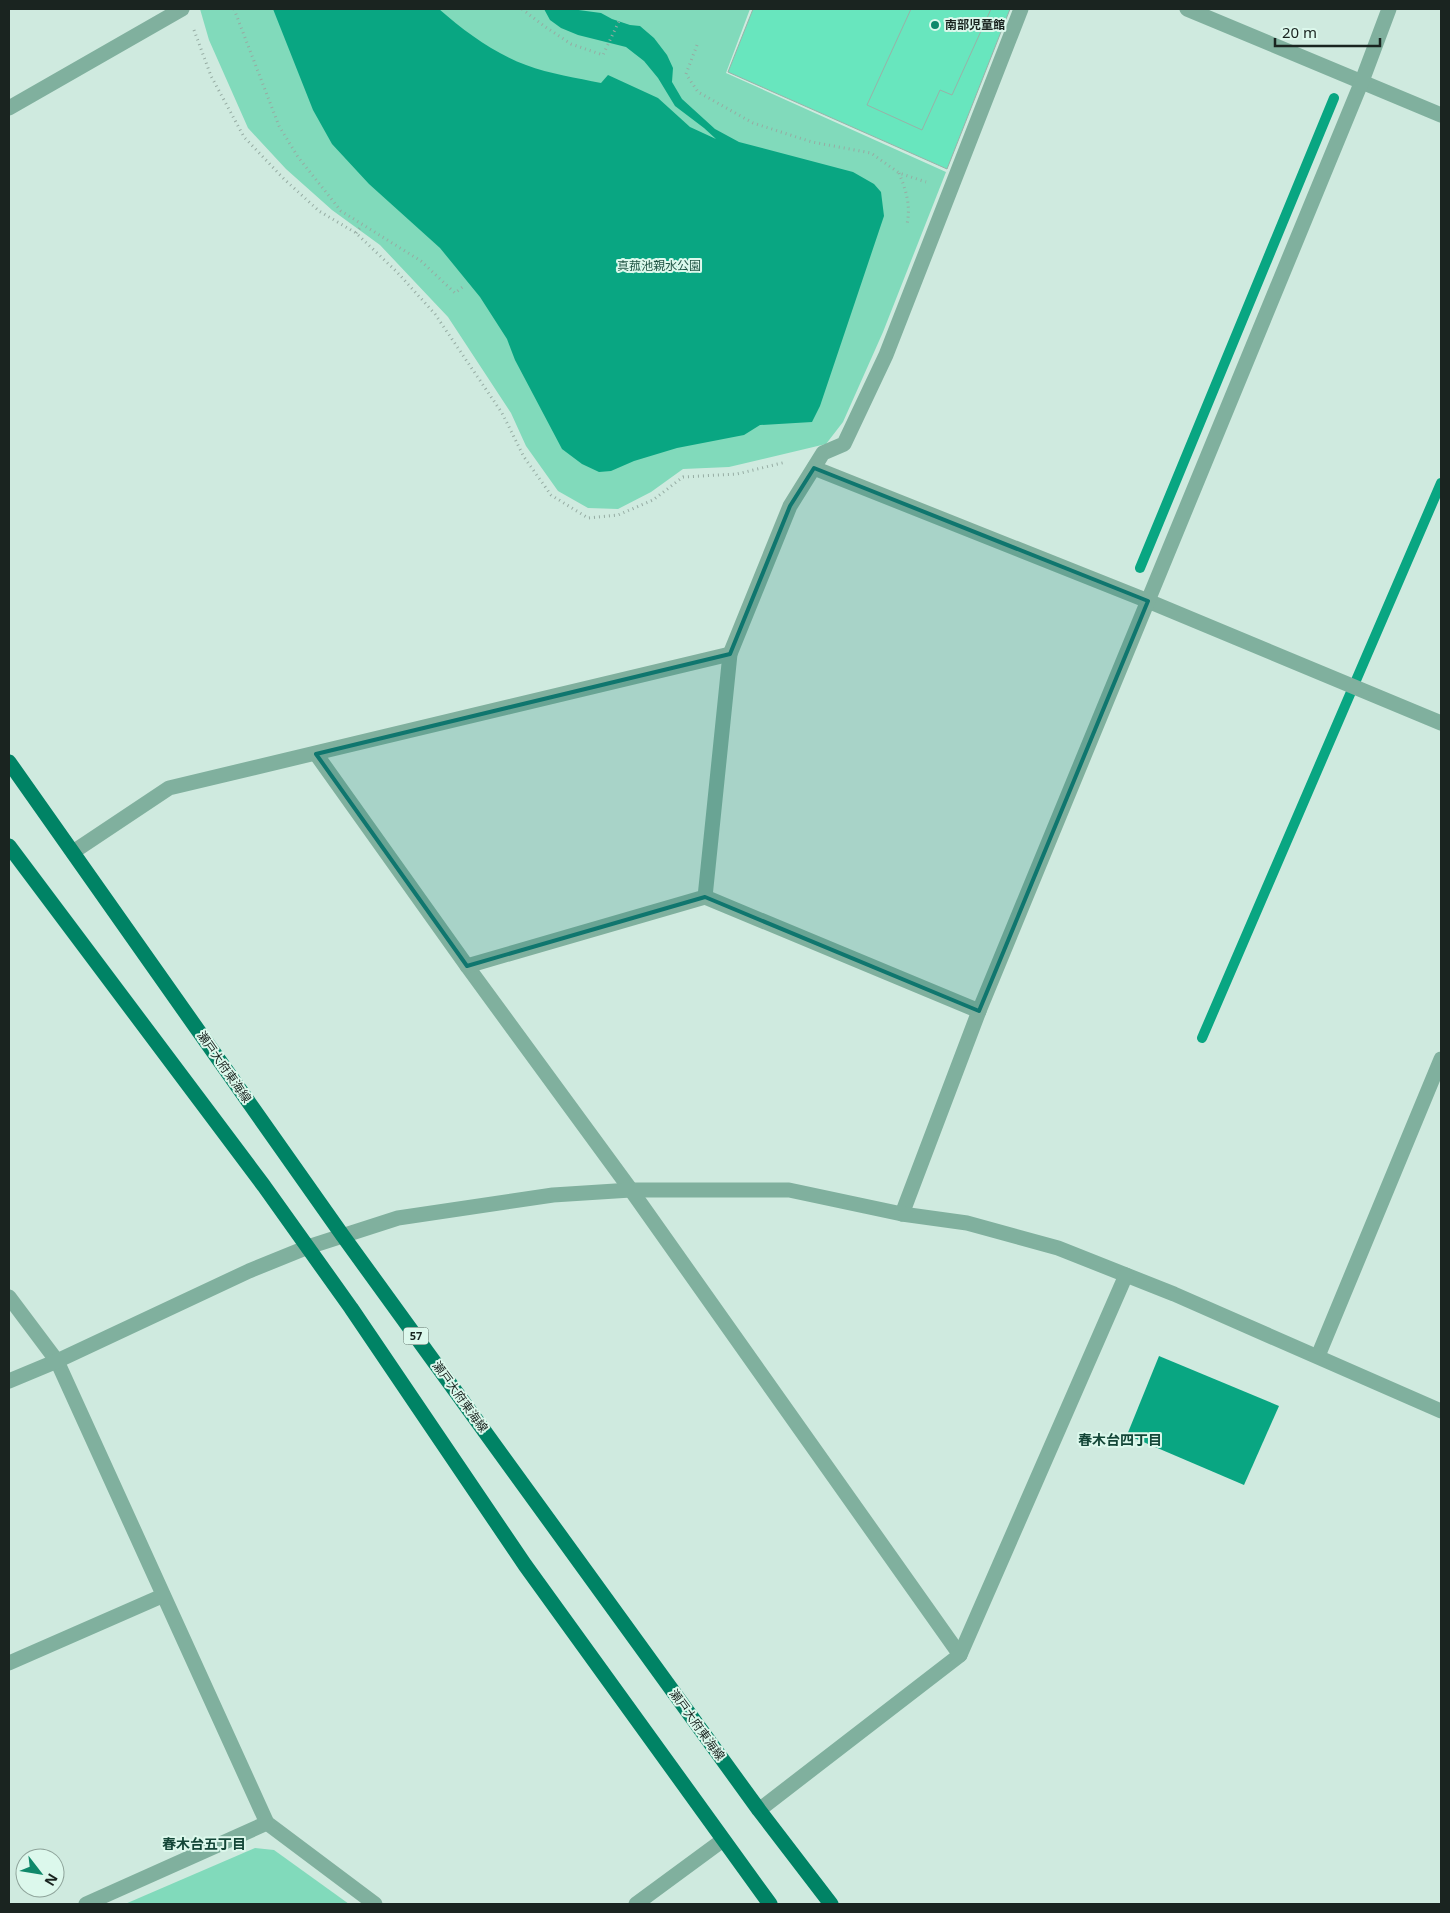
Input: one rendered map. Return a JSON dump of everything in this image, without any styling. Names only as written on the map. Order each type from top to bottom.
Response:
[{"type":"main road","name":"瀬戸大府東海線","points":[[9,762],[343,1236],[830,1904]]},
{"type":"main road","points":[[11,854],[264,1186],[308,1247],[524,1565],[770,1904]]},
{"type":"street","points":[[9,108],[182,9]]},
{"type":"street","points":[[705,897],[730,654],[790,506],[823,454],[844,444],[886,356],[1021,9]]},
{"type":"street","points":[[1187,9],[1441,115]]},
{"type":"street","points":[[902,1214],[979,1011],[1362,81],[1389,9]]},
{"type":"street","points":[[814,468],[1148,601],[1441,722]]},
{"type":"street","points":[[73,852],[169,788],[730,654]]},
{"type":"street","points":[[316,754],[467,966],[631,1190],[960,1655]]},
{"type":"street","points":[[467,966],[705,897],[979,1011]]},
{"type":"street","points":[[1318,1356],[1441,1059]]},
{"type":"street","points":[[9,1381],[57,1361],[249,1271],[308,1247],[398,1218],[553,1195],[631,1190],[789,1190],[902,1214],[967,1224],[1058,1248],[1318,1356],[1441,1411]]},
{"type":"street","points":[[760,1810],[960,1655],[1126,1275]]},
{"type":"street","points":[[9,1297],[57,1361],[162,1596],[267,1823],[375,1904]]},
{"type":"street","points":[[9,1663],[162,1596]]},
{"type":"street","points":[[86,1904],[267,1823]]},
{"type":"street","points":[[636,1904],[723,1840]]},
{"type":"path","points":[[234,9],[279,126],[298,157],[341,211],[421,261],[455,293],[465,285]]},
{"type":"path","points":[[522,9],[571,44],[603,55],[619,21]]},
{"type":"path","points":[[192,26],[211,76],[244,137],[284,179],[319,211],[356,233],[397,272],[435,314],[502,413],[524,457],[551,495],[588,518],[618,515],[653,500],[683,477],[737,474],[823,454]]},
{"type":"path","points":[[697,45],[686,74],[698,92],[730,111],[753,123],[812,142],[871,153],[899,173],[950,190]]},
{"type":"path","points":[[356,233],[362,225]]},
{"type":"highlighted area","points":[[814,468],[1148,601],[979,1011],[705,897],[467,966],[316,754],[730,654],[790,506]]},
{"type":"green space","name":"真菰池親水公園","points":[[200,9],[750,9],[726,73],[946,172],[883,332],[843,422],[826,444],[729,467],[683,469],[651,492],[618,509],[588,508],[558,491],[526,446],[511,413],[448,317],[380,245],[332,210],[286,169],[248,128],[209,40]]},
{"type":"green space","points":[[255,1848],[274,1850],[349,1904],[125,1904]]},
{"type":"shaded area","name":"真菰池親水公園","points":[[273,9],[439,9],[480,41],[514,60],[544,71],[601,83],[608,75],[658,98],[690,127],[716,139],[675,106],[658,78],[644,61],[626,47],[578,35],[561,28],[550,20],[544,9],[571,9],[601,13],[630,25],[640,26],[654,38],[667,55],[673,68],[672,82],[682,99],[715,129],[739,142],[853,172],[874,184],[881,192],[884,216],[820,406],[812,422],[760,425],[744,435],[677,448],[634,461],[611,471],[599,472],[582,464],[562,449],[515,360],[507,339],[480,297],[440,248],[369,184],[332,144],[313,110]]},
{"type":"shaded area","points":[[1159,1356],[1279,1406],[1244,1485],[1127,1435]]},
{"type":"building","points":[[753,9],[1010,9],[947,169],[728,72]]},
{"type":"building","points":[[911,9],[991,9],[952,95],[940,90],[922,130],[867,105]]},
{"type":"waterway","points":[[1140,568],[1334,98]]},
{"type":"waterway","points":[[1202,1038],[1441,483]]},
{"type":"place","name":"南部児童館","points":[[935,25]]},
{"type":"district","name":"春木台四丁目","points":[[1120,1440]]},
{"type":"district","name":"春木台五丁目","points":[[204,1844]]}]
